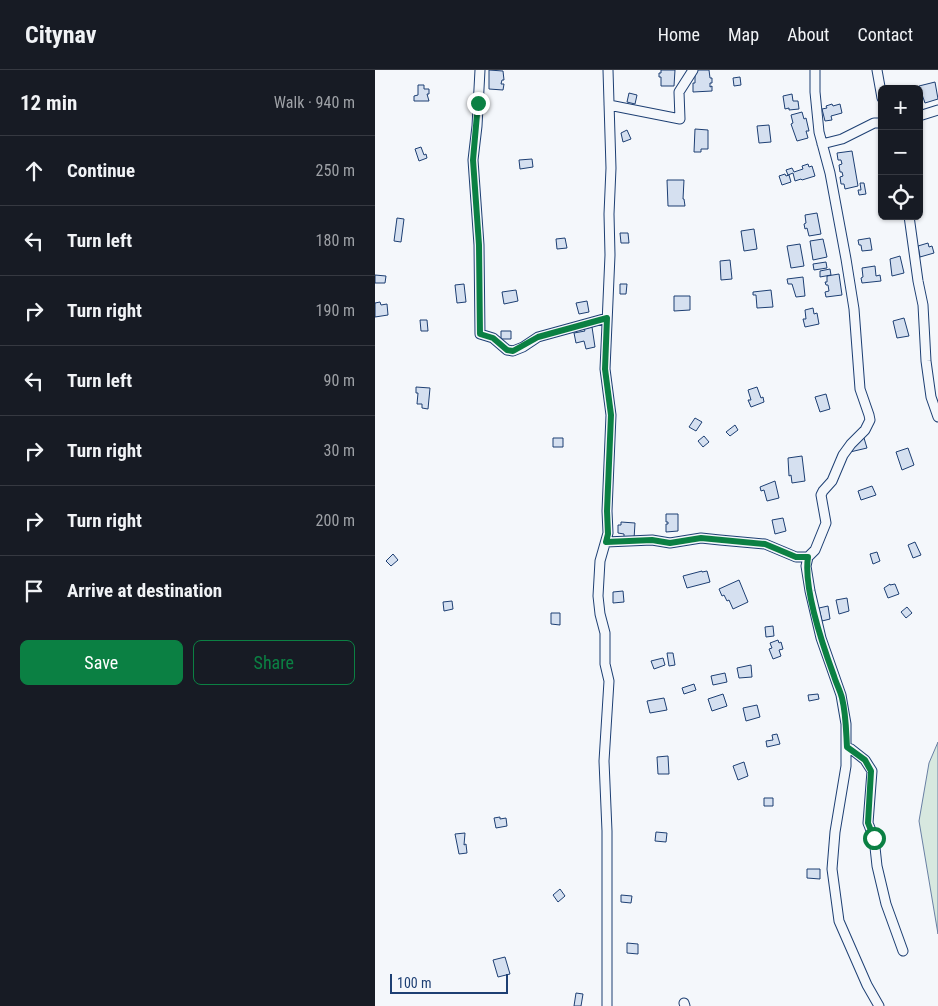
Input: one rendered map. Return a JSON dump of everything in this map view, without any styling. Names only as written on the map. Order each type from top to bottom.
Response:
[{"type":"street","points":[[480,70],[473,160],[479,245],[480,334],[493,338],[507,350],[513,351],[538,337],[607,318]]},
{"type":"street","points":[[607,1006],[607,831],[604,761],[609,681],[605,664],[605,633],[598,596],[600,561],[608,534],[607,502],[611,415],[605,369],[610,254],[611,168],[608,70]]},
{"type":"street","points":[[609,106],[680,119],[679,92],[693,70]]},
{"type":"street","points":[[815,70],[819,132],[830,173],[853,301],[860,389],[870,420],[865,430],[846,449],[832,481],[821,495],[827,518],[825,528],[815,550],[808,557],[807,566],[810,592],[821,638],[845,710],[846,766],[835,832],[832,869],[839,921],[867,985],[879,1006]]},
{"type":"street","points":[[877,70],[880,85]]},
{"type":"street","points":[[923,115],[938,110]]},
{"type":"street","points":[[822,144],[843,139],[874,123],[878,123]]},
{"type":"street","points":[[910,220],[923,305],[926,361],[931,397],[938,417]]},
{"type":"street","points":[[606,542],[652,540],[670,543],[695,539],[711,539],[765,544],[796,557],[808,557]]},
{"type":"street","points":[[847,747],[865,760],[871,771],[868,823],[874,838],[877,866],[886,904],[903,951]]},
{"type":"shaded area","points":[[938,742],[938,934],[919,821],[929,763]]},
{"type":"building","points":[[489,70],[503,71],[504,80],[502,80],[501,84],[504,84],[503,90],[489,89]]},
{"type":"building","points":[[661,70],[675,70],[674,86],[661,86],[659,73],[661,73]]},
{"type":"building","points":[[695,70],[709,70],[710,78],[712,78],[710,87],[712,86],[712,91],[693,92]]},
{"type":"building","points":[[740,77],[741,85],[734,86],[733,78]]},
{"type":"building","points":[[935,82],[938,99],[925,103],[923,85]]},
{"type":"building","points":[[418,85],[424,85],[424,89],[429,89],[429,94],[427,94],[429,101],[414,101],[414,96],[418,95]]},
{"type":"building","points":[[629,93],[637,95],[635,104],[627,102]]},
{"type":"building","points":[[792,94],[793,101],[798,101],[799,109],[785,109],[783,96]]},
{"type":"building","points":[[832,104],[833,106],[840,104],[842,113],[831,116],[832,120],[825,121],[822,109]]},
{"type":"building","points":[[802,112],[804,119],[806,118],[809,131],[806,131],[808,138],[797,141],[791,124],[793,123],[791,115]]},
{"type":"building","points":[[769,125],[771,142],[759,143],[757,126]]},
{"type":"building","points":[[695,129],[708,130],[708,149],[694,152]]},
{"type":"building","points":[[627,130],[631,139],[623,142],[621,133]]},
{"type":"building","points":[[421,147],[427,158],[419,161],[415,149]]},
{"type":"building","points":[[852,151],[858,186],[845,189],[844,184],[841,184],[840,177],[843,176],[839,165],[842,164],[841,160],[838,160],[837,153]]},
{"type":"building","points":[[532,159],[533,167],[520,169],[519,160]]},
{"type":"building","points":[[808,164],[809,167],[812,166],[815,176],[795,181],[793,173],[788,175],[786,170],[792,168],[794,172],[803,169],[802,166]]},
{"type":"building","points":[[785,174],[786,176],[789,175],[791,182],[782,185],[779,176]]},
{"type":"building","points":[[667,180],[684,180],[683,199],[685,206],[668,206]]},
{"type":"building","points":[[860,183],[864,183],[866,194],[859,195],[858,190],[861,190]]},
{"type":"building","points":[[817,213],[821,234],[809,236],[804,224],[806,223],[805,215]]},
{"type":"building","points":[[397,218],[404,219],[401,242],[394,241]]},
{"type":"building","points":[[754,229],[757,249],[744,251],[741,231]]},
{"type":"building","points":[[620,233],[628,233],[629,243],[621,243]]},
{"type":"building","points":[[565,238],[567,248],[557,249],[556,239]]},
{"type":"building","points":[[870,238],[872,250],[862,251],[858,240]]},
{"type":"building","points":[[823,239],[827,257],[813,260],[810,241]]},
{"type":"building","points":[[928,243],[929,247],[932,246],[934,253],[920,257],[918,246]]},
{"type":"building","points":[[800,244],[804,266],[791,268],[787,246]]},
{"type":"building","points":[[900,256],[904,273],[892,276],[890,259]]},
{"type":"building","points":[[730,260],[732,279],[721,280],[720,261]]},
{"type":"building","points":[[826,262],[827,268],[814,270],[813,264]]},
{"type":"building","points":[[875,266],[876,276],[880,275],[881,281],[862,283],[862,268]]},
{"type":"building","points":[[830,269],[831,275],[820,277],[820,271]]},
{"type":"building","points":[[839,274],[842,295],[826,297],[825,292],[829,291],[828,285],[825,282],[827,282],[827,276]]},
{"type":"building","points":[[375,275],[386,276],[385,283],[375,283]]},
{"type":"building","points":[[803,277],[805,296],[796,297],[792,284],[788,284],[787,279]]},
{"type":"building","points":[[464,284],[466,302],[457,303],[455,285]]},
{"type":"building","points":[[620,284],[627,284],[626,294],[620,294]]},
{"type":"building","points":[[516,290],[518,301],[504,304],[502,292]]},
{"type":"building","points":[[771,290],[773,307],[757,308],[756,295],[753,295],[753,292]]},
{"type":"building","points":[[674,296],[690,296],[690,310],[674,311]]},
{"type":"building","points":[[587,301],[589,312],[579,314],[576,303]]},
{"type":"building","points":[[380,302],[381,305],[387,304],[388,315],[375,317],[375,303]]},
{"type":"building","points":[[813,308],[814,314],[817,313],[819,324],[805,327],[803,319],[806,319],[805,310]]},
{"type":"building","points":[[904,318],[909,336],[897,338],[893,321]]},
{"type":"building","points":[[420,320],[427,320],[428,331],[421,331]]},
{"type":"building","points":[[592,327],[595,347],[586,349],[584,341],[576,343],[574,333],[585,331],[584,329]]},
{"type":"building","points":[[501,331],[511,331],[511,339],[501,339]]},
{"type":"building","points":[[416,387],[430,388],[428,409],[422,408],[422,404],[417,404],[418,393],[416,393]]},
{"type":"building","points":[[757,387],[764,402],[751,407],[748,400],[751,400],[748,390]]},
{"type":"building","points":[[826,394],[830,409],[820,412],[815,397]]},
{"type":"building","points":[[695,418],[702,422],[696,431],[689,427]]},
{"type":"building","points":[[735,425],[738,430],[730,436],[726,432]]},
{"type":"building","points":[[704,436],[709,442],[703,447],[698,441]]},
{"type":"building","points":[[553,438],[563,438],[563,447],[553,447]]},
{"type":"building","points":[[864,438],[867,448],[850,452],[848,442]]},
{"type":"building","points":[[908,448],[914,465],[902,470],[896,452]]},
{"type":"building","points":[[802,456],[805,481],[792,483],[791,475],[789,476],[788,458]]},
{"type":"building","points":[[775,481],[779,498],[767,501],[764,490],[761,491],[760,487]]},
{"type":"building","points":[[872,486],[876,495],[861,500],[858,491]]},
{"type":"building","points":[[666,514],[678,514],[678,531],[666,532],[666,524],[668,522],[666,522]]},
{"type":"building","points":[[783,518],[786,531],[775,534],[772,520]]},
{"type":"building","points":[[621,522],[635,523],[634,539],[624,539],[624,534],[618,533],[618,525],[621,525]]},
{"type":"building","points":[[915,542],[921,555],[913,558],[908,545]]},
{"type":"building","points":[[877,552],[880,561],[873,564],[870,554]]},
{"type":"building","points":[[393,554],[398,560],[391,566],[386,561]]},
{"type":"building","points":[[707,571],[710,582],[687,588],[683,576]]},
{"type":"building","points":[[739,580],[748,602],[733,609],[729,600],[727,601],[724,595],[722,596],[719,589]]},
{"type":"building","points":[[890,584],[895,584],[899,594],[888,598],[884,588]]},
{"type":"building","points":[[623,591],[624,602],[613,603],[613,592]]},
{"type":"building","points":[[847,598],[849,611],[839,614],[836,600]]},
{"type":"building","points":[[452,601],[453,609],[444,611],[443,602]]},
{"type":"building","points":[[828,606],[830,619],[822,621],[819,608]]},
{"type":"building","points":[[907,607],[912,613],[906,618],[901,612]]},
{"type":"building","points":[[551,613],[560,613],[560,625],[551,624]]},
{"type":"building","points":[[773,626],[774,636],[766,637],[765,627]]},
{"type":"building","points":[[778,640],[779,643],[781,642],[783,649],[779,650],[781,656],[773,659],[769,649],[772,648],[770,643]]},
{"type":"building","points":[[667,653],[673,653],[675,665],[669,666]]},
{"type":"building","points":[[663,658],[665,665],[654,669],[651,661]]},
{"type":"building","points":[[751,665],[752,677],[739,678],[737,668]]},
{"type":"building","points":[[725,673],[727,682],[713,685],[711,676]]},
{"type":"building","points":[[694,684],[696,690],[684,694],[682,688]]},
{"type":"building","points":[[723,694],[727,706],[712,711],[708,699]]},
{"type":"building","points":[[818,694],[819,699],[809,701],[808,695]]},
{"type":"building","points":[[664,698],[667,710],[650,713],[647,701]]},
{"type":"building","points":[[757,705],[760,717],[746,721],[743,708]]},
{"type":"building","points":[[777,734],[780,744],[767,747],[766,741],[773,740],[772,735]]},
{"type":"building","points":[[668,756],[669,774],[658,774],[657,757]]},
{"type":"building","points":[[744,762],[748,776],[738,780],[733,766]]},
{"type":"building","points":[[764,798],[773,798],[773,806],[764,806]]},
{"type":"building","points":[[500,817],[500,819],[506,818],[507,826],[496,828],[494,818]]},
{"type":"building","points":[[656,832],[667,833],[666,842],[655,841]]},
{"type":"building","points":[[465,833],[464,845],[466,844],[467,853],[459,854],[455,834]]},
{"type":"building","points":[[807,869],[820,869],[820,879],[807,878]]},
{"type":"building","points":[[560,889],[565,896],[558,902],[553,895]]},
{"type":"building","points":[[621,895],[632,896],[631,903],[621,902]]},
{"type":"building","points":[[627,943],[638,944],[638,954],[627,953]]},
{"type":"building","points":[[505,957],[510,974],[498,977],[493,960]]},
{"type":"building","points":[[576,993],[583,994],[581,1006],[574,1006]]},
{"type":"route","points":[[478,103],[473,160],[479,245],[480,334],[493,338],[507,350],[513,351],[538,337],[607,318],[605,379],[610,398],[611,415],[607,511],[608,534],[606,542],[652,540],[679,543],[701,538],[765,544],[796,557],[808,557],[807,566],[810,592],[821,638],[845,710],[847,747],[865,760],[871,771],[868,823],[874,838]]}]
